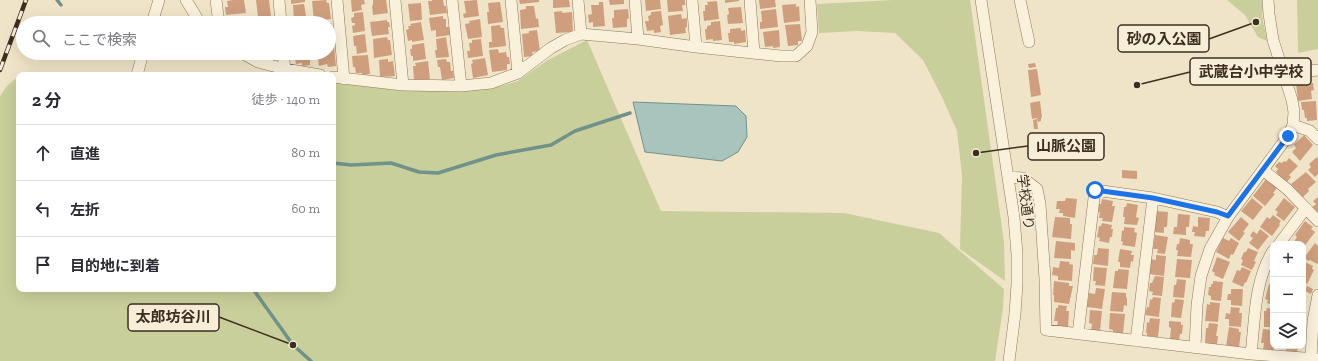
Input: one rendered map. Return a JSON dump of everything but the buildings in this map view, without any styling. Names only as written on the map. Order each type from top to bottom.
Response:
[{"type":"street","points":[[154,16],[159,0]]},
{"type":"street","points":[[186,0],[196,16]]},
{"type":"street","points":[[216,0],[218,16]]},
{"type":"street","points":[[279,0],[280,16]]},
{"type":"street","points":[[337,0],[344,79]]},
{"type":"street","points":[[395,0],[403,84]]},
{"type":"street","points":[[452,0],[461,86]]},
{"type":"street","points":[[511,0],[518,73]]},
{"type":"street","points":[[578,0],[581,34]]},
{"type":"street","points":[[635,0],[638,39]]},
{"type":"street","points":[[692,0],[696,47]]},
{"type":"street","points":[[750,0],[754,53]]},
{"type":"street","points":[[336,78],[403,84],[461,86],[491,83],[518,73],[551,48],[565,40],[581,34],[638,39],[781,56],[796,56],[807,46],[812,32],[810,0]]},
{"type":"street","name":"学校通り","points":[[981,0],[1014,217],[1017,254],[1015,314],[1009,361]]},
{"type":"street","points":[[1020,0],[1029,42]]},
{"type":"street","points":[[1195,348],[1197,305],[1201,276],[1210,248],[1228,216],[1288,136],[1293,125],[1294,112],[1292,100],[1273,40],[1268,0]]},
{"type":"street","points":[[138,72],[141,60]]},
{"type":"street","points":[[254,60],[285,69],[302,72]]},
{"type":"street","points":[[284,60],[285,69]]},
{"type":"street","points":[[1284,74],[1318,70]]},
{"type":"street","points":[[1293,125],[1310,131],[1318,139]]},
{"type":"street","points":[[1263,170],[1287,189],[1318,221]]},
{"type":"street","points":[[1008,178],[1024,178],[1037,189],[1040,204],[1045,279],[1046,330],[1195,348],[1314,359],[1313,321],[1318,294]]},
{"type":"street","points":[[1078,334],[1095,190],[1153,198],[1217,212],[1228,216]]},
{"type":"street","points":[[1136,341],[1153,198]]},
{"type":"street","points":[[1281,241],[1306,208]]},
{"type":"street","points":[[1251,354],[1259,285],[1270,256]]},
{"type":"green space","points":[[893,0],[970,0],[1004,242],[1005,281],[960,249],[962,175],[957,131],[923,60],[895,33],[857,31],[819,33],[817,4]]},
{"type":"green space","points":[[1227,0],[1263,0],[1262,16],[1267,41],[1258,37],[1245,15]]},
{"type":"green space","points":[[1297,0],[1318,0],[1318,49],[1298,53]]},
{"type":"green space","points":[[587,40],[661,211],[844,213],[939,233],[1004,289],[1003,308],[995,361],[0,361],[0,96],[7,86],[16,78],[16,292],[336,292],[336,82],[403,91],[494,88],[518,81],[548,60]]},
{"type":"water","points":[[633,102],[736,106],[746,116],[747,137],[738,152],[722,161],[645,152]]},
{"type":"waterway","points":[[57,0],[61,5]]},
{"type":"waterway","points":[[336,163],[351,165],[391,163],[419,172],[438,173],[496,155],[551,145],[575,131],[630,113]]},
{"type":"waterway","points":[[255,292],[293,345],[311,361]]},
{"type":"railway","points":[[20,16],[26,0]]},
{"type":"railway","points":[[0,70],[16,27]]},
{"type":"place","name":"砂の入公園","points":[[1256,22]]},
{"type":"place","name":"武蔵台小中学校","points":[[1137,85]]},
{"type":"place","name":"山脈公園","points":[[976,153]]},
{"type":"place","name":"太郎坊谷川","points":[[293,345]]},
{"type":"route","points":[[1095,190],[1153,198],[1217,212],[1228,216],[1288,136]]}]
